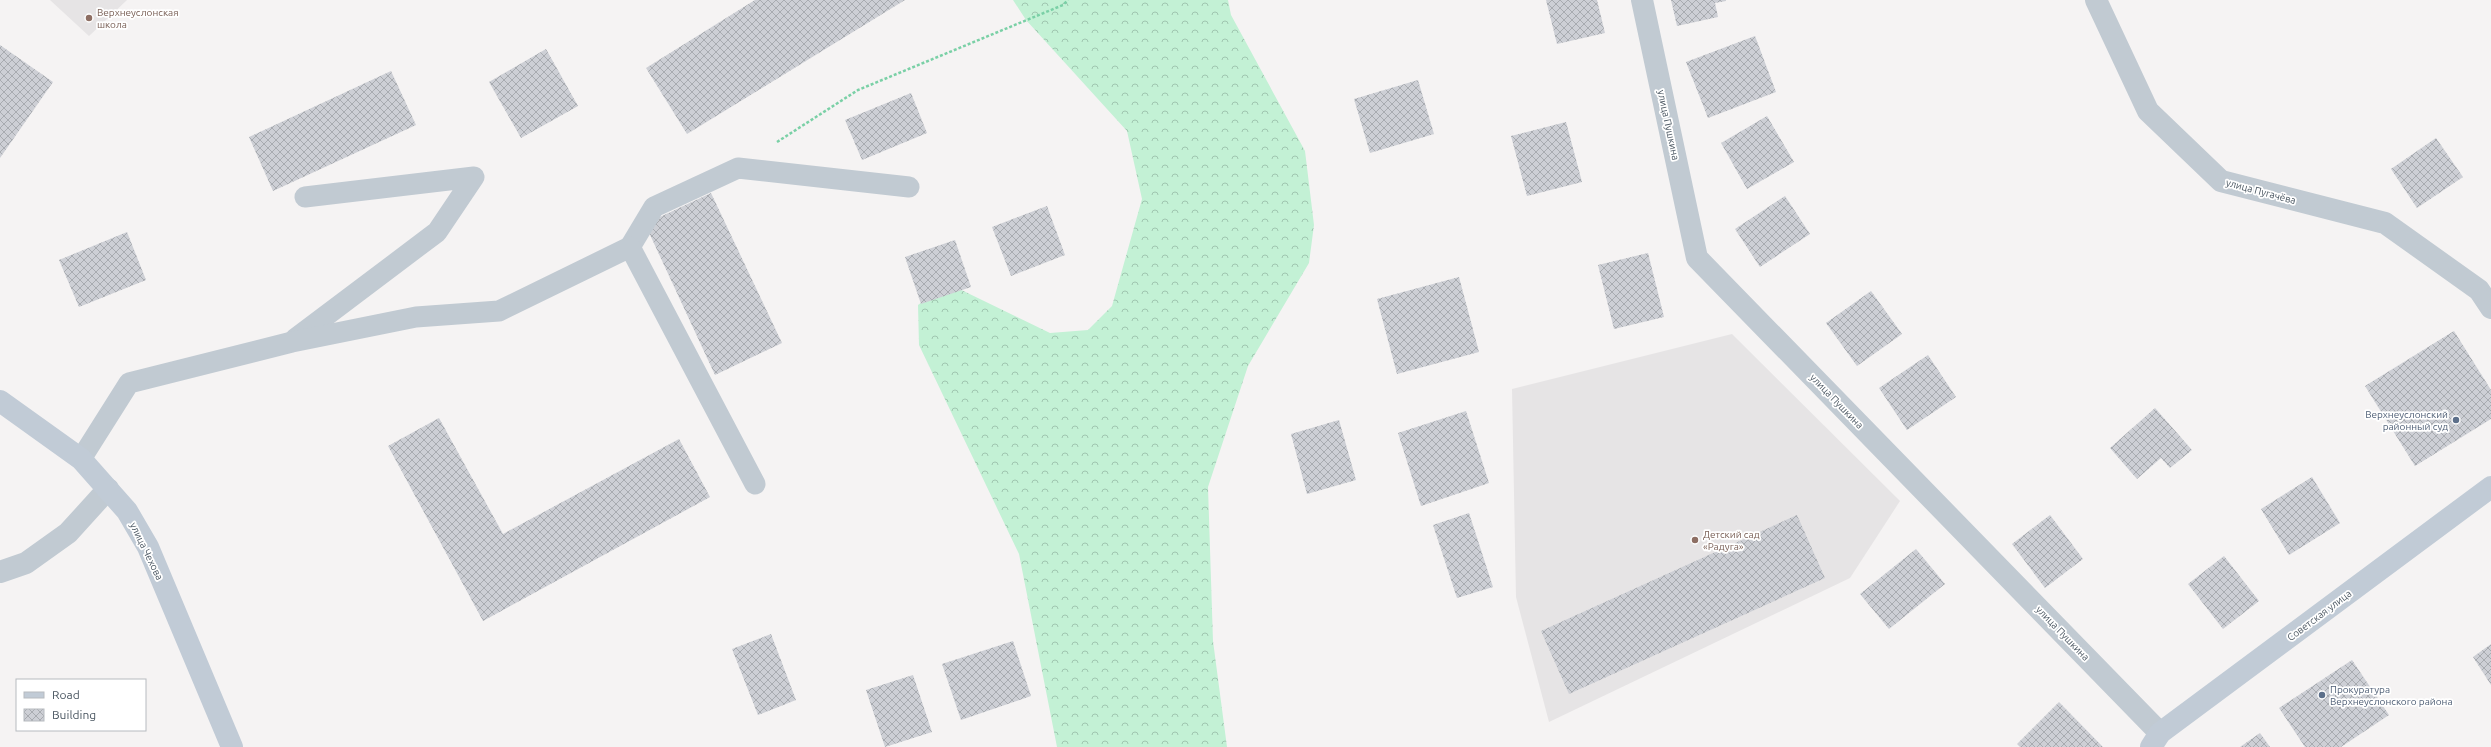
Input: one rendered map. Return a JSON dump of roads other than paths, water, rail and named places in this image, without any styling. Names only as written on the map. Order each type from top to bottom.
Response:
[{"type":"street","name":"улица Пушкина","points":[[1642,0],[1697,258],[2156,740]]},
{"type":"street","name":"улица Пугачёва","points":[[2096,0],[2148,112],[2221,181],[2385,223],[2479,290],[2491,308]]},
{"type":"street","name":"улица Чехова","points":[[0,401],[81,459],[127,511],[148,547],[232,747]]},
{"type":"street","name":"Советская улица","points":[[2156,740],[2491,487]]},
{"type":"street","points":[[0,572],[26,563],[68,533],[108,489]]},
{"type":"lane","points":[[81,459],[129,383],[292,342],[416,317],[499,311],[630,247],[654,207],[738,168],[909,187]]},
{"type":"lane","points":[[292,342],[437,232],[474,177],[305,197]]},
{"type":"lane","points":[[630,247],[755,484]]},
{"type":"place","name":"Верхнеуслонская школа","points":[[89,18]]},
{"type":"place","name":"Верхнеуслонский районный суд","points":[[2456,420]]},
{"type":"place","name":"Детский сад «Радуга»","points":[[1695,540]]},
{"type":"place","name":"Прокуратура Верхнеуслонского района","points":[[2322,695]]}]
